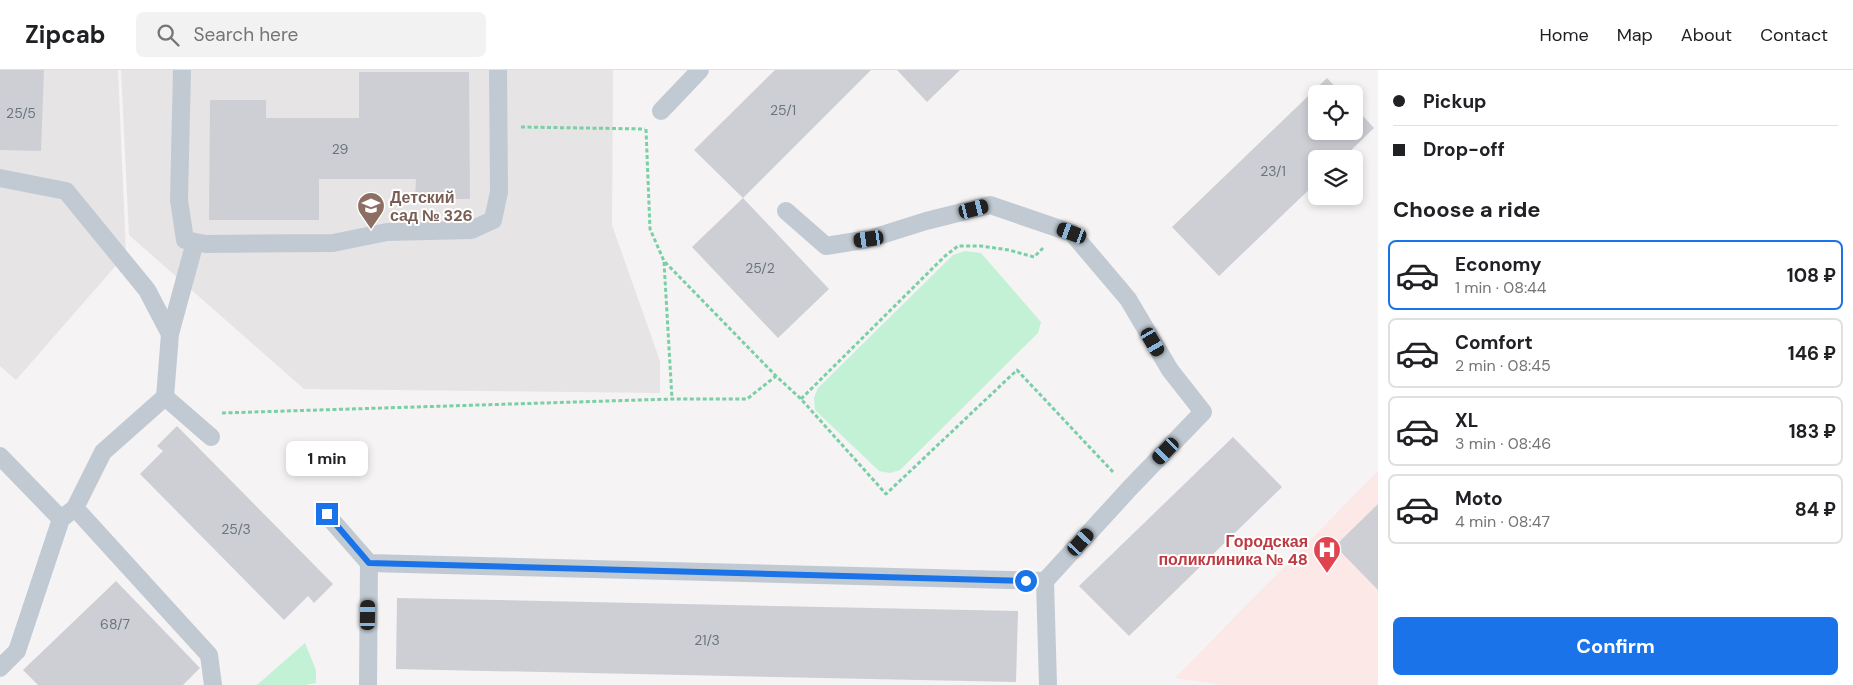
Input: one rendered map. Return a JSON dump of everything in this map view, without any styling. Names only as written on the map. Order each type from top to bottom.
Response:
[{"type":"lane","points":[[182,70],[179,200],[185,240],[206,244],[333,243],[387,232],[471,230],[493,220],[499,192],[498,70]]},
{"type":"lane","points":[[661,111],[700,70]]},
{"type":"lane","points":[[0,178],[66,191],[147,290],[170,334]]},
{"type":"lane","points":[[786,211],[826,246],[869,239],[926,221],[990,205],[1072,233],[1128,298],[1170,370],[1203,412],[1045,581],[1048,685]]},
{"type":"lane","points":[[0,668],[17,651],[68,514],[103,452],[165,397],[170,334],[195,242]]},
{"type":"lane","points":[[165,397],[211,437]]},
{"type":"lane","points":[[0,456],[68,514],[209,655],[213,685]]},
{"type":"lane","points":[[327,514],[369,563],[368,685]]},
{"type":"lane","points":[[369,563],[1045,581]]},
{"type":"path","points":[[661,111],[648,118],[646,129],[650,229],[664,261],[672,399]]},
{"type":"path","points":[[498,127],[646,129]]},
{"type":"path","points":[[801,399],[945,256],[958,246],[981,246],[1010,250],[1034,257],[1061,229]]},
{"type":"path","points":[[664,261],[776,376],[801,399],[886,494],[1017,370],[1129,489]]},
{"type":"path","points":[[184,414],[672,399],[747,399],[776,376]]},
{"type":"shaded area","points":[[0,70],[118,70],[126,254],[16,380],[0,366]]},
{"type":"shaded area","name":"Детский сад № 326","points":[[121,70],[613,70],[612,225],[660,361],[660,393],[304,389],[129,235]]},
{"type":"shaded area","name":"Городская поликлиника № 48","points":[[1378,471],[1378,685],[1223,685],[1175,678]]},
{"type":"green space","points":[[965,251],[981,253],[1041,322],[1038,333],[900,470],[890,473],[879,471],[815,410],[814,398],[818,388],[953,255]]},
{"type":"green space","points":[[305,643],[316,670],[316,683],[305,685],[257,685]]},
{"type":"building","points":[[0,70],[44,70],[41,151],[0,150]]},
{"type":"building","points":[[775,70],[871,70],[743,198],[694,150]]},
{"type":"building","points":[[897,70],[960,70],[927,102]]},
{"type":"building","points":[[359,72],[469,72],[470,199],[415,199],[416,179],[319,179],[319,220],[209,220],[210,100],[266,100],[266,118],[359,118]]},
{"type":"building","points":[[1327,78],[1334,85],[1320,85]]},
{"type":"building","points":[[1308,96],[1308,140],[1362,140],[1351,150],[1308,150],[1308,191],[1219,276],[1172,227]]},
{"type":"building","points":[[1363,116],[1374,128],[1363,139]]},
{"type":"building","points":[[743,198],[829,289],[778,338],[692,247]]},
{"type":"building","points":[[177,426],[333,584],[314,603],[308,596],[284,620],[140,474],[163,451],[157,446]]},
{"type":"building","points":[[1233,437],[1282,487],[1129,636],[1079,586]]},
{"type":"building","points":[[1378,504],[1378,590],[1335,546]]},
{"type":"building","points":[[116,581],[200,668],[183,685],[38,685],[23,670]]},
{"type":"building","points":[[397,598],[1018,611],[1016,682],[396,669]]},
{"type":"place","name":"Детский сад № 326","points":[[371,230]]},
{"type":"place","name":"Городская поликлиника № 48","points":[[1327,574]]},
{"type":"route","points":[[327,514],[369,563],[1026,581]]}]
